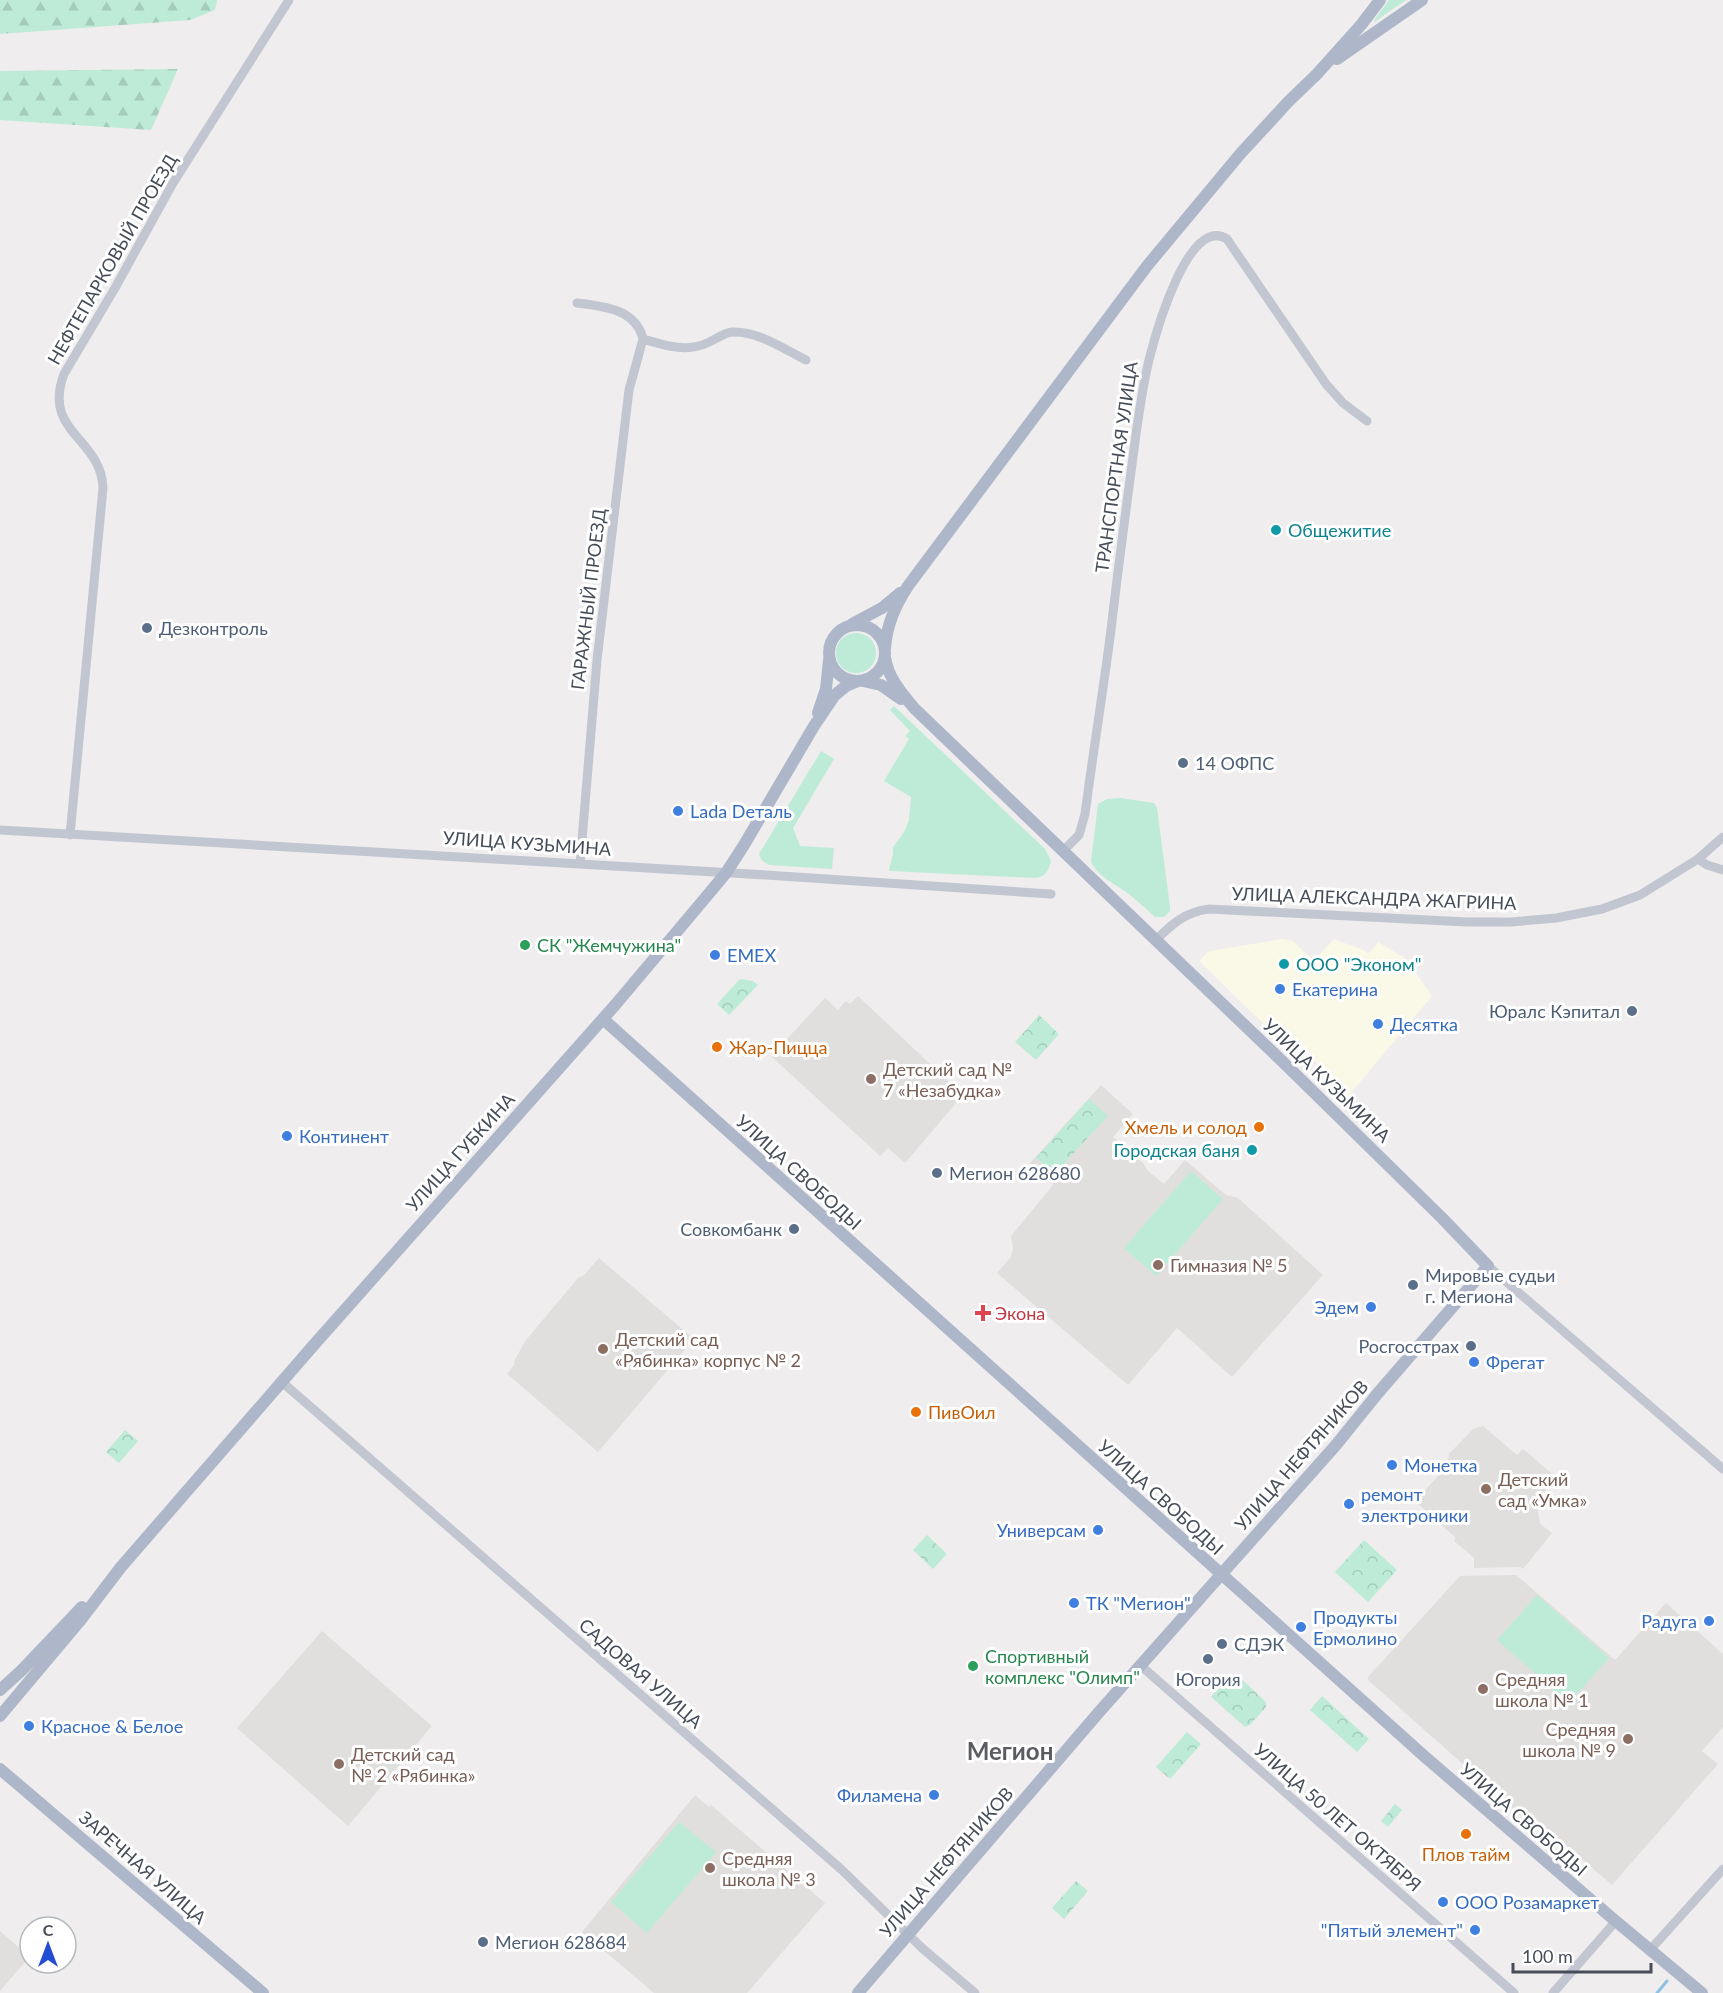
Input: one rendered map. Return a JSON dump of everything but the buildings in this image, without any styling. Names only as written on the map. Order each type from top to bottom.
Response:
[{"type":"main road","points":[[814,726],[836,695],[846,686],[878,672],[896,604],[1147,266],[1241,153],[1317,74],[1380,0]]},
{"type":"main road","points":[[1317,74],[1370,34],[1422,0]]},
{"type":"main road","points":[[814,726],[829,674],[828,648],[831,639],[844,627],[882,608],[908,586]]},
{"type":"main road","points":[[844,627],[858,624],[872,629],[881,639],[891,679],[914,708]]},
{"type":"main road","points":[[828,657],[838,675],[848,680],[880,685],[914,708]]},
{"type":"main road","name":"УЛИЦА КУЗЬМИНА","points":[[914,708],[1285,1064],[1488,1266]]},
{"type":"main road","name":"УЛИЦА ГУБКИНА","points":[[0,1690],[107,1583],[603,1019],[726,873],[748,840],[814,726]]},
{"type":"main road","name":"УЛИЦА СВОБОДЫ","points":[[603,1019],[1424,1756],[1702,1993]]},
{"type":"main road","name":"УЛИЦА НЕФТЯНИКОВ","points":[[858,1993],[1140,1665],[1336,1445],[1488,1266]]},
{"type":"main road","name":"УЛИЦА ГУБКИНА","points":[[0,1716],[79,1622],[107,1583]]},
{"type":"main road","name":"ЗАРЕЧНАЯ УЛИЦА","points":[[0,1768],[263,1993]]},
{"type":"street","name":"НЕФТЕПАРКОВЫЙ ПРОЕЗД","points":[[70,834],[103,488],[101,469],[62,417],[58,398],[59,386],[208,124],[289,0]]},
{"type":"street","name":"ТРАНСПОРТНАЯ УЛИЦА","points":[[1063,851],[1079,835],[1084,814],[1139,413],[1149,361],[1177,279],[1198,244],[1214,236],[1223,237],[1230,243],[1326,384],[1343,403],[1367,421]]},
{"type":"street","points":[[576,303],[606,308],[622,314],[639,326],[644,339],[668,346],[686,348],[705,345],[726,334],[736,332],[765,340],[806,360]]},
{"type":"street","name":"ГАРАЖНЫЙ ПРОЕЗД","points":[[580,864],[595,681],[626,415],[631,384],[644,339]]},
{"type":"street","name":"УЛИЦА КУЗЬМИНА","points":[[0,830],[1051,894]]},
{"type":"street","name":"УЛИЦА АЛЕКСАНДРА ЖАГРИНА","points":[[1156,940],[1181,918],[1193,912],[1209,909],[1467,922],[1511,922],[1556,918],[1595,911],[1626,901],[1660,884],[1698,859],[1723,837]]},
{"type":"street","points":[[1698,859],[1707,865],[1723,870]]},
{"type":"street","name":"УЛИЦА КУЗЬМИНА","points":[[1488,1266],[1723,1469]]},
{"type":"street","name":"САДОВАЯ УЛИЦА","points":[[282,1382],[842,1870],[922,1948],[975,1993]]},
{"type":"street","name":"УЛИЦА 50 ЛЕТ ОКТЯБРЯ","points":[[1140,1665],[1514,1993]]},
{"type":"street","points":[[1650,1950],[1723,1869]]},
{"type":"street","points":[[1553,1993],[1616,1922]]},
{"type":"shaded area","points":[[1282,939],[1293,941],[1314,961],[1334,939],[1366,951],[1368,954],[1378,942],[1405,958],[1432,996],[1350,1094],[1348,1107],[1342,1096],[1325,1079],[1324,1070],[1289,1036],[1285,1040],[1272,1032],[1199,961],[1209,951]]},
{"type":"shaded area","name":"Детский сад № 7 «Незабудка»","points":[[858,996],[963,1095],[905,1163],[888,1148],[880,1156],[771,1056],[825,998],[838,1010],[846,1001],[850,1004]]},
{"type":"shaded area","name":"Гимназия № 5","points":[[1101,1085],[1133,1114],[1113,1137],[1143,1163],[1148,1171],[1164,1184],[1185,1160],[1226,1195],[1238,1198],[1323,1275],[1232,1377],[1177,1328],[1128,1385],[997,1273],[1011,1257],[1013,1248],[1011,1236],[1053,1185],[1030,1163]]},
{"type":"shaded area","name":"Детский сад «Рябинка» корпус № 2","points":[[599,1258],[694,1339],[598,1452],[507,1374],[526,1340],[578,1278],[584,1275]]},
{"type":"shaded area","name":"Детский сад «Умка»","points":[[1483,1426],[1517,1455],[1523,1449],[1557,1478],[1536,1501],[1540,1524],[1552,1533],[1523,1569],[1520,1567],[1474,1568],[1474,1558],[1454,1541],[1456,1538],[1415,1501],[1448,1465],[1449,1454],[1473,1429]]},
{"type":"shaded area","points":[[1516,1575],[1615,1660],[1666,1603],[1723,1654],[1723,1727],[1702,1751],[1718,1764],[1612,1885],[1531,1815],[1525,1819],[1368,1680],[1368,1677],[1460,1576]]},
{"type":"shaded area","name":"Детский сад № 2 «Рябинка»","points":[[322,1631],[432,1726],[348,1826],[237,1728]]},
{"type":"shaded area","name":"Средняя школа № 3","points":[[695,1795],[709,1807],[711,1805],[825,1903],[747,1993],[654,1993],[582,1932]]},
{"type":"shaded area","points":[[0,1931],[18,1947],[18,1970],[0,1991]]},
{"type":"green space","points":[[0,0],[217,0],[215,10],[190,20],[0,34]]},
{"type":"green space","points":[[1389,0],[1406,0],[1374,22],[1375,19]]},
{"type":"green space","points":[[178,69],[151,130],[0,120],[0,71]]},
{"type":"green space","points":[[856,633],[870,639],[876,653],[870,667],[856,673],[842,667],[836,653],[842,639]]},
{"type":"green space","points":[[894,706],[1045,849],[1051,861],[1045,874],[1036,878],[890,871],[893,847],[904,832],[909,820],[911,797],[884,781],[909,739],[905,736],[910,731],[890,710]]},
{"type":"green space","points":[[821,751],[834,759],[793,828],[800,846],[834,848],[832,869],[770,865],[762,860],[759,854]]},
{"type":"green space","points":[[1120,798],[1154,803],[1157,808],[1170,907],[1170,911],[1164,917],[1155,917],[1130,895],[1102,876],[1091,862],[1098,804],[1107,799]]},
{"type":"green space","points":[[740,979],[753,981],[758,985],[729,1015],[717,1004]]},
{"type":"green space","points":[[1039,1015],[1059,1034],[1036,1060],[1015,1042]]},
{"type":"green space","points":[[1089,1099],[1108,1116],[1054,1174],[1036,1158]]},
{"type":"green space","points":[[1191,1171],[1223,1199],[1156,1276],[1124,1248]]},
{"type":"green space","points":[[125,1430],[138,1441],[119,1463],[106,1452]]},
{"type":"green space","points":[[927,1535],[947,1554],[933,1569],[913,1550]]},
{"type":"green space","points":[[1364,1540],[1397,1570],[1368,1602],[1335,1572]]},
{"type":"green space","points":[[1537,1595],[1609,1658],[1569,1703],[1497,1640]]},
{"type":"green space","points":[[1236,1674],[1266,1702],[1266,1707],[1250,1725],[1245,1727],[1211,1697],[1230,1675]]},
{"type":"green space","points":[[1322,1696],[1369,1739],[1357,1752],[1310,1710]]},
{"type":"green space","points":[[1187,1732],[1201,1744],[1170,1779],[1156,1767]]},
{"type":"green space","points":[[1395,1804],[1402,1810],[1388,1827],[1381,1821]]},
{"type":"green space","points":[[679,1822],[716,1852],[647,1933],[611,1902]]},
{"type":"green space","points":[[1076,1881],[1088,1891],[1064,1919],[1052,1908]]},
{"type":"waterway","points":[[1657,1993],[1667,1981]]},
{"type":"place","name":"Общежитие","points":[[1276,530]]},
{"type":"place","name":"Дезконтроль","points":[[147,628]]},
{"type":"place","name":"14 ОФПС","points":[[1183,763]]},
{"type":"place","name":"Lada Dеталь","points":[[678,811]]},
{"type":"place","name":"СК \"Жемчужина\"","points":[[525,945]]},
{"type":"place","name":"EMEX","points":[[715,955]]},
{"type":"place","name":"ООО \"Эконом\"","points":[[1284,964]]},
{"type":"place","name":"Екатерина","points":[[1280,989]]},
{"type":"place","name":"Юралс Кэпитал","points":[[1632,1011]]},
{"type":"place","name":"Десятка","points":[[1378,1024]]},
{"type":"place","name":"Жар-Пицца","points":[[717,1047]]},
{"type":"place","name":"Детский сад № 7 «Незабудка»","points":[[871,1079]]},
{"type":"place","name":"Хмель и солод","points":[[1259,1127]]},
{"type":"place","name":"Континент","points":[[287,1136]]},
{"type":"place","name":"Городская баня","points":[[1252,1150]]},
{"type":"place","name":"Мегион 628680","points":[[937,1173]]},
{"type":"place","name":"Совкомбанк","points":[[794,1229]]},
{"type":"place","name":"Гимназия № 5","points":[[1158,1265]]},
{"type":"place","name":"Мировые судьи г. Мегиона","points":[[1413,1285]]},
{"type":"place","name":"Эдем","points":[[1371,1307]]},
{"type":"place","name":"Экона","points":[[983,1313]]},
{"type":"place","name":"Росгосстрах","points":[[1471,1346]]},
{"type":"place","name":"Детский сад «Рябинка» корпус № 2","points":[[603,1349]]},
{"type":"place","name":"Фрегат","points":[[1474,1362]]},
{"type":"place","name":"ПивОил","points":[[916,1412]]},
{"type":"place","name":"Монетка","points":[[1392,1465]]},
{"type":"place","name":"Детский сад «Умка»","points":[[1486,1489]]},
{"type":"place","name":"ремонт электроники","points":[[1349,1504]]},
{"type":"place","name":"Универсам","points":[[1098,1530]]},
{"type":"place","name":"ТК \"Мегион\"","points":[[1074,1603]]},
{"type":"place","name":"Радуга","points":[[1709,1621]]},
{"type":"place","name":"Продукты Ермолино","points":[[1301,1627]]},
{"type":"place","name":"СДЭК","points":[[1222,1644]]},
{"type":"place","name":"Югория","points":[[1208,1659]]},
{"type":"place","name":"Спортивный комплекс \"Олимп\"","points":[[973,1666]]},
{"type":"place","name":"Средняя школа № 1","points":[[1483,1689]]},
{"type":"place","name":"Красное & Белое","points":[[29,1726]]},
{"type":"place","name":"Средняя школа № 9","points":[[1628,1739]]},
{"type":"place","name":"Детский сад № 2 «Рябинка»","points":[[339,1764]]},
{"type":"place","name":"Филамена","points":[[934,1795]]},
{"type":"place","name":"Плов тайм","points":[[1466,1834]]},
{"type":"place","name":"Средняя школа № 3","points":[[710,1868]]},
{"type":"place","name":"ООО Розамаркет","points":[[1443,1902]]},
{"type":"place","name":"\"Пятый элемент\"","points":[[1475,1930]]},
{"type":"place","name":"Мегион 628684","points":[[483,1942]]},
{"type":"district","name":"Мегион","points":[[1010,1750]]}]
